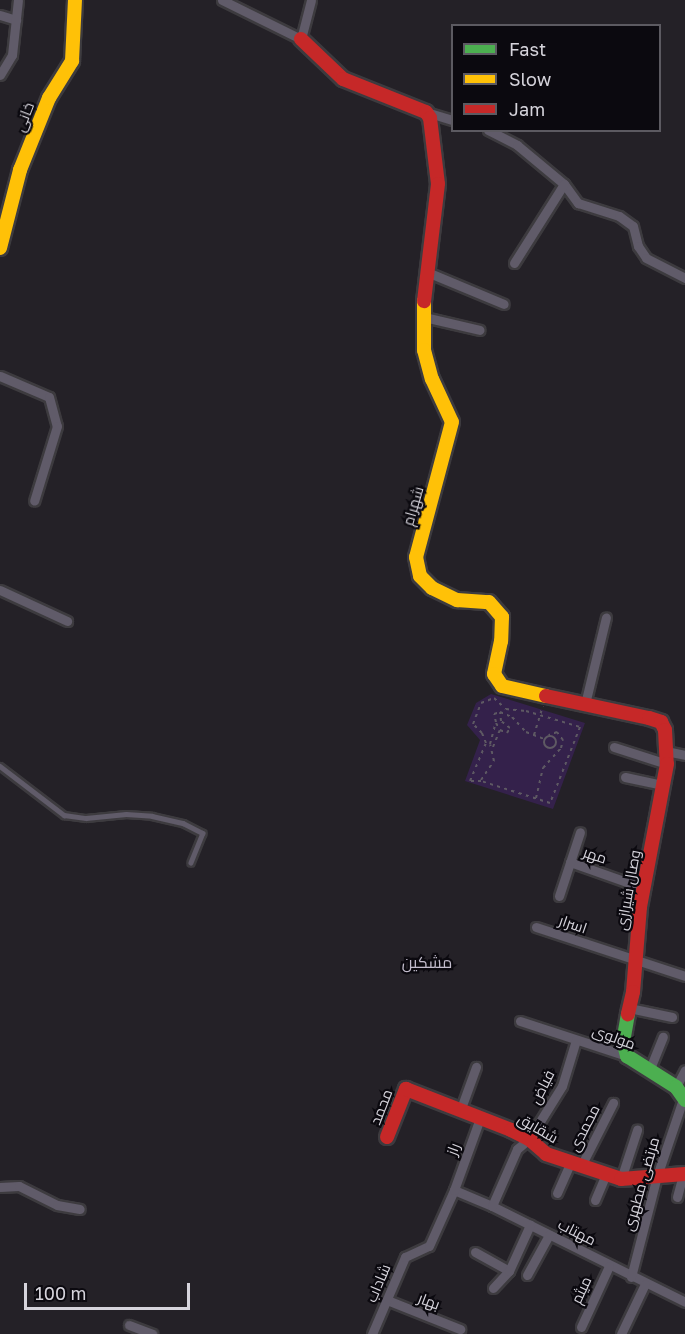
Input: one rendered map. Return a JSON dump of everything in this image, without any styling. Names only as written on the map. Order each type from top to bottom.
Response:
[{"type":"street","points":[[0,75],[12,55],[18,0]]},
{"type":"street","name":"خانی","points":[[0,248],[20,170],[49,98],[72,61],[75,0]]},
{"type":"street","points":[[222,0],[301,39],[344,79],[426,112],[451,119]]},
{"type":"street","points":[[301,39],[311,0]]},
{"type":"street","points":[[0,15],[16,20]]},
{"type":"street","name":"شهرام","points":[[426,112],[430,118],[438,184],[427,272],[424,350],[432,379],[452,422],[416,556],[420,576],[432,588],[457,600],[489,602],[502,617],[501,641],[494,674],[502,686],[661,722],[665,730]]},
{"type":"street","points":[[492,132],[517,145],[564,184],[578,203],[619,216],[633,226],[638,246],[646,258],[685,278]]},
{"type":"street","points":[[514,263],[564,184]]},
{"type":"street","points":[[427,272],[504,304]]},
{"type":"street","points":[[424,317],[480,330]]},
{"type":"street","points":[[0,376],[49,397],[57,426],[34,501]]},
{"type":"street","points":[[0,590],[67,621]]},
{"type":"street","points":[[585,704],[606,617]]},
{"type":"street","name":"وصال شیرازی","points":[[627,1056],[623,1041],[644,888],[667,758],[665,730]]},
{"type":"street","points":[[614,747],[667,758],[685,754]]},
{"type":"street","points":[[625,777],[663,785]]},
{"type":"street","points":[[559,896],[580,832]]},
{"type":"street","name":"مهر","points":[[570,862],[644,888]]},
{"type":"street","name":"اسرار","points":[[536,927],[685,976]]},
{"type":"street","points":[[629,1008],[672,1017]]},
{"type":"street","name":"مولوی","points":[[520,1021],[627,1056],[681,1095]]},
{"type":"street","points":[[649,1071],[663,1036]]},
{"type":"street","name":"فیاض","points":[[492,1206],[517,1149],[529,1139],[562,1086],[576,1040]]},
{"type":"street","points":[[460,1111],[476,1067]]},
{"type":"street","name":"مرتضی مطهری","points":[[631,1277],[681,1095],[685,1070]]},
{"type":"street","name":"شقایق","points":[[406,1089],[529,1139],[546,1154],[621,1179],[684,1174]]},
{"type":"street","name":"محمد","points":[[387,1137],[406,1089]]},
{"type":"street","name":"محمدی","points":[[557,1194],[613,1103]]},
{"type":"street","name":"راز","points":[[454,1191],[480,1118]]},
{"type":"street","points":[[621,1179],[637,1130]]},
{"type":"street","points":[[595,1200],[606,1174]]},
{"type":"street","points":[[677,1197],[684,1174]]},
{"type":"street","points":[[0,1186],[19,1186],[57,1205],[80,1209]]},
{"type":"street","name":"مهتاب","points":[[454,1191],[492,1206],[685,1302]]},
{"type":"street","name":"شاداب","points":[[372,1334],[405,1257],[429,1246],[454,1191]]},
{"type":"street","points":[[493,1288],[509,1271],[530,1225]]},
{"type":"street","points":[[527,1275],[549,1235]]},
{"type":"street","points":[[475,1251],[509,1271]]},
{"type":"street","name":"میثم","points":[[581,1327],[609,1266]]},
{"type":"street","points":[[621,1334],[645,1284]]},
{"type":"street","name":"بهار","points":[[387,1300],[460,1329]]},
{"type":"street","points":[[129,1325],[152,1334]]},
{"type":"lane","points":[[0,765],[64,815],[86,818],[126,814],[152,816],[183,823],[203,833],[192,863]]},
{"type":"path","points":[[534,735],[546,696]]},
{"type":"path","points":[[494,698],[507,709],[541,715],[580,727],[550,803],[480,781],[470,781],[486,743],[482,733],[473,724],[481,703],[494,698]]},
{"type":"path","points":[[500,712],[501,720],[510,728],[507,733],[500,730],[494,714],[500,712],[512,717],[526,732],[544,739]]},
{"type":"path","points":[[480,781],[494,761],[492,748],[496,722]]},
{"type":"path","points":[[492,748],[500,730]]},
{"type":"path","points":[[536,799],[543,768],[561,748],[563,740],[556,732],[544,739]]},
{"type":"path","points":[[544,739],[545,746],[553,747],[556,740],[549,735]]},
{"type":"shaded area","points":[[491,694],[585,723],[553,809],[465,781],[480,740],[467,725],[476,703]]},
{"type":"traffic: fast","points":[[628,1014],[623,1041],[627,1056],[676,1087],[685,1100]]},
{"type":"traffic: slow","points":[[0,248],[20,170],[49,98],[72,61],[75,0]]},
{"type":"traffic: slow","points":[[424,301],[424,350],[432,379],[452,422],[416,557],[420,576],[432,588],[457,600],[489,602],[502,617],[501,641],[494,674],[502,686],[546,696]]},
{"type":"traffic: jam","points":[[301,39],[343,79],[426,112],[430,118],[438,184],[424,301]]},
{"type":"traffic: jam","points":[[546,696],[649,718],[661,722],[665,730],[667,764],[640,907],[633,992],[628,1014]]},
{"type":"traffic: jam","points":[[387,1137],[406,1089],[511,1130],[529,1139],[546,1154],[621,1179],[685,1174]]},
{"type":"district","name":"مشکین","points":[[427,962]]}]
